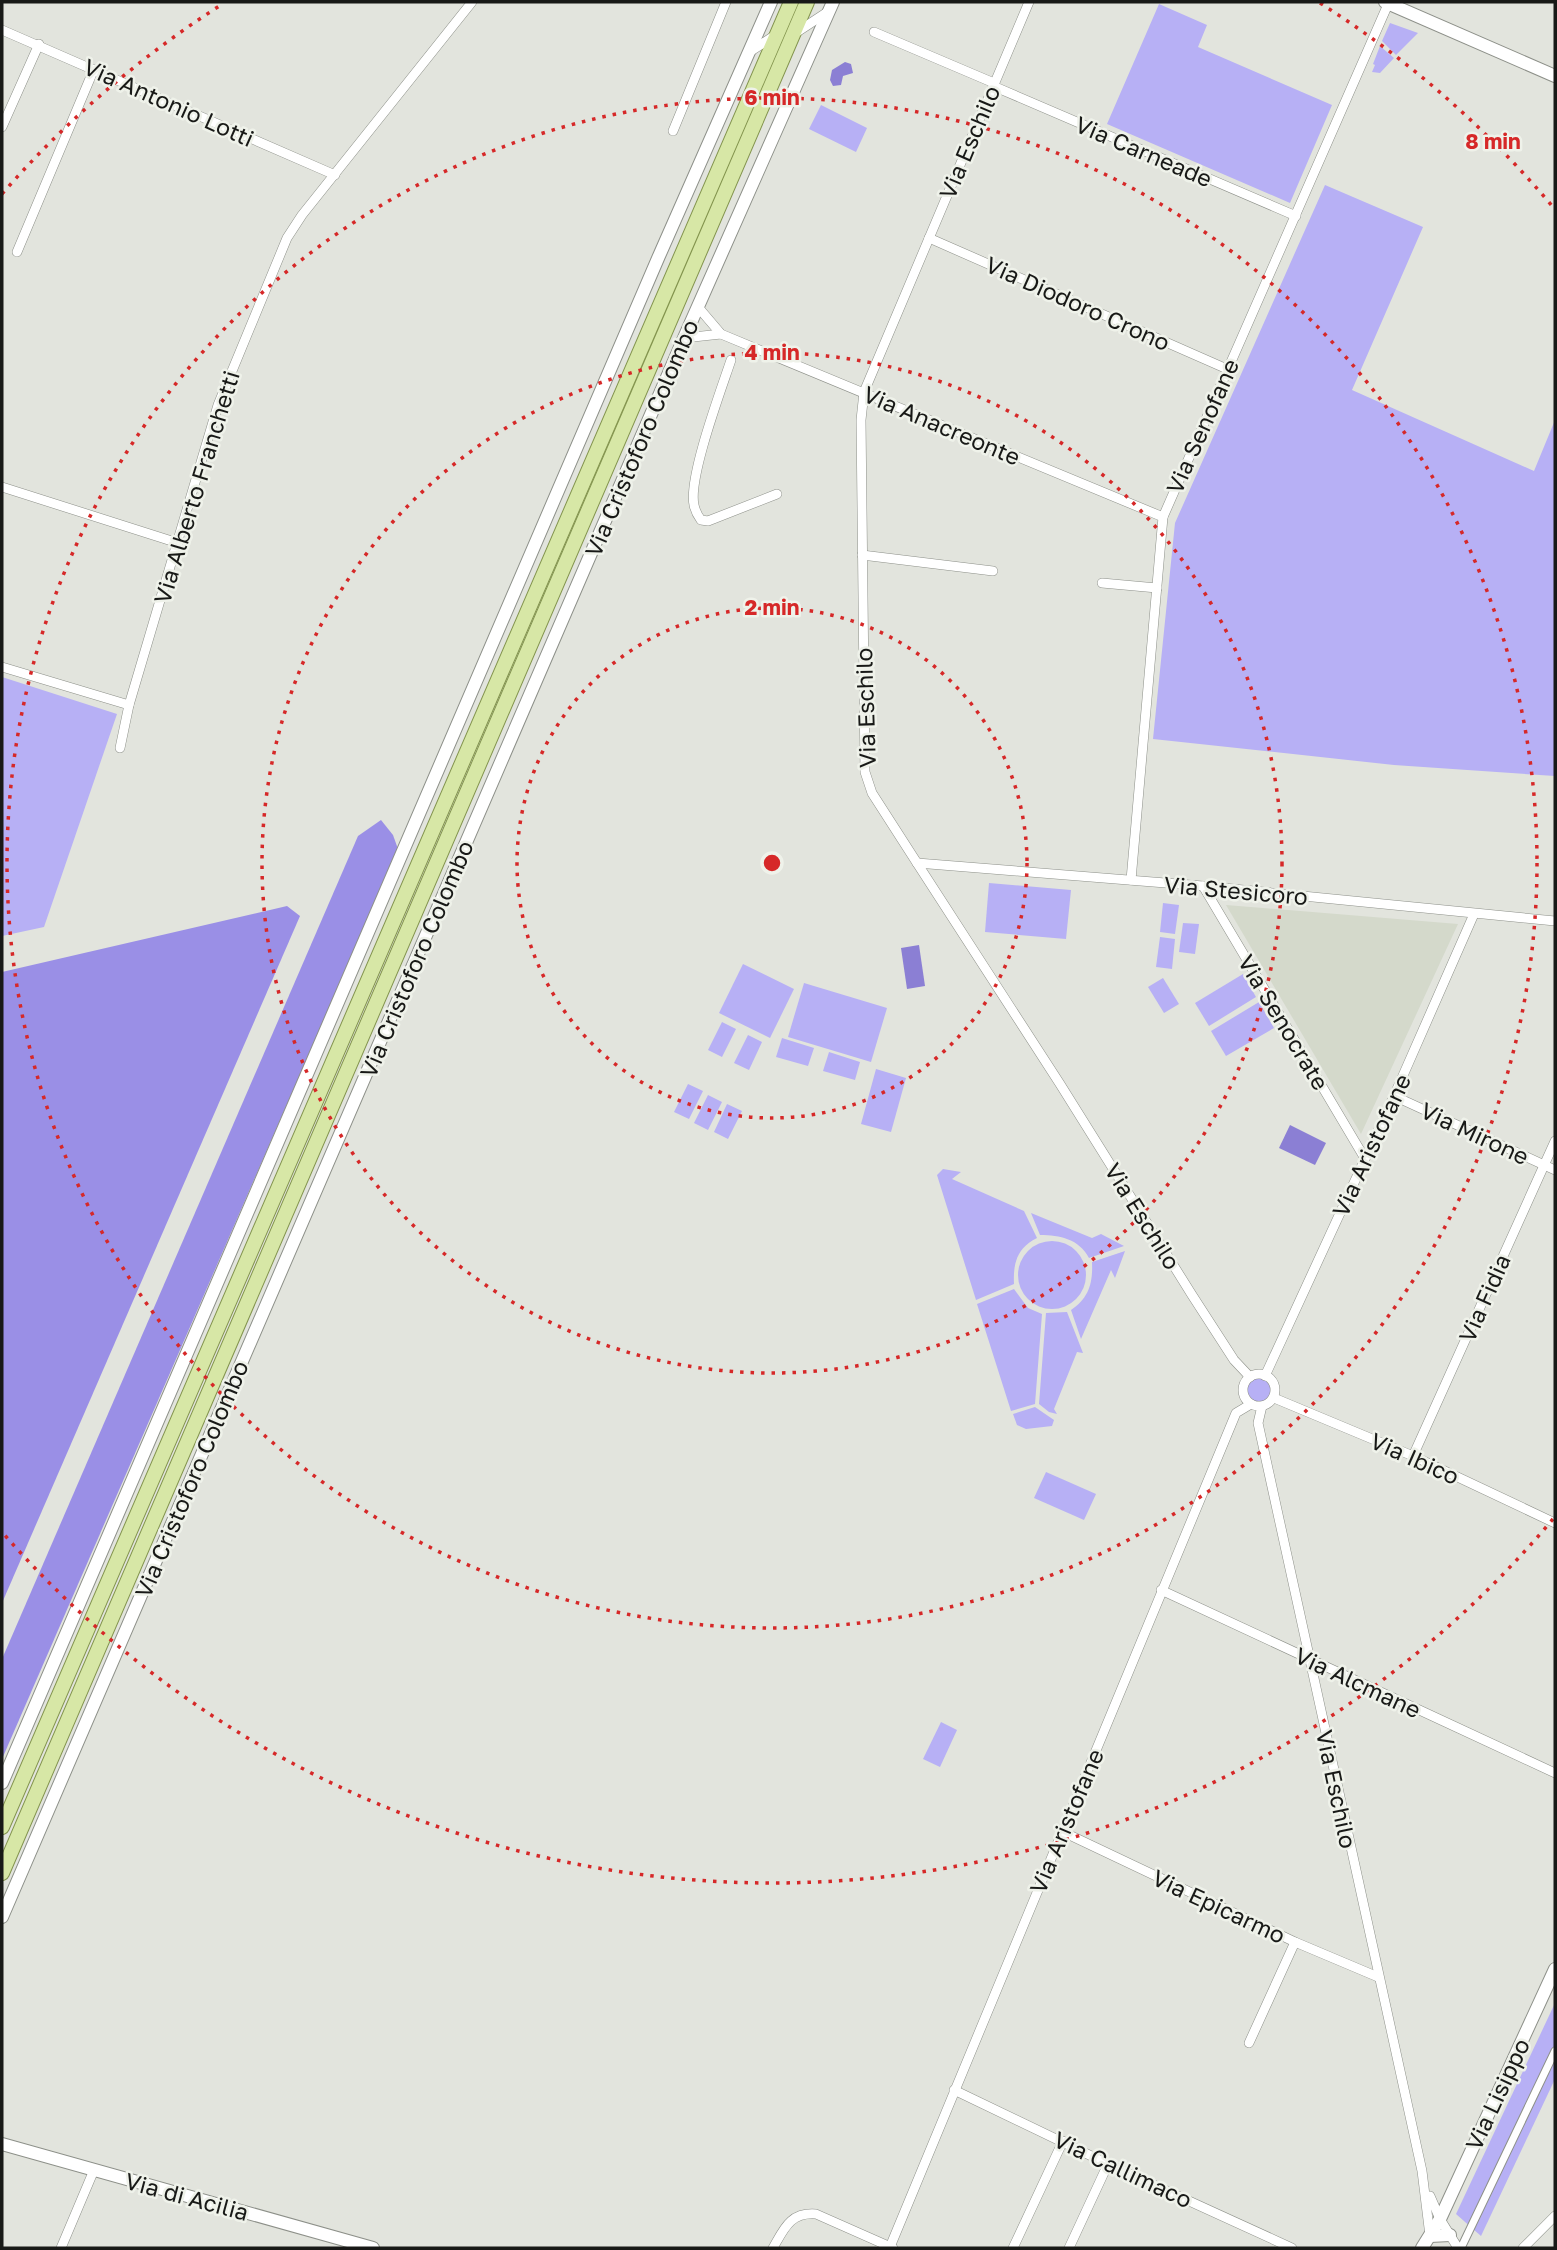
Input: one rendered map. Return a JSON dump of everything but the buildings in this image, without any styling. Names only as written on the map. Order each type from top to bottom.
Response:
[{"type":"main road","name":"Via Cristoforo Colombo","points":[[2,1874],[785,34],[791,2]]},
{"type":"main road","name":"Via Cristoforo Colombo","points":[[2,1827],[785,34],[807,2]]},
{"type":"street","name":"Via Alberto Franchetti","points":[[120,748],[129,705],[218,405],[277,260],[294,226],[472,2]]},
{"type":"street","points":[[673,131],[726,2]]},
{"type":"street","points":[[2,1783],[659,256],[771,2]]},
{"type":"street","name":"Via Eschilo","points":[[1029,2],[864,392],[861,420],[865,772],[872,793],[1234,1360],[1250,1377]]},
{"type":"street","points":[[1388,2],[1555,76]]},
{"type":"street","name":"Via Senofane","points":[[1131,880],[1163,517],[1388,2]]},
{"type":"street","points":[[751,51],[831,6]]},
{"type":"street","name":"Via Cristoforo Colombo","points":[[2,1917],[684,338],[831,6]]},
{"type":"street","name":"Via Antonio Lotti","points":[[2,30],[335,175]]},
{"type":"street","name":"Via Carneade","points":[[874,32],[1296,216]]},
{"type":"street","points":[[2,127],[39,44]]},
{"type":"street","points":[[17,252],[94,69]]},
{"type":"street","name":"Via Diodoro Crono","points":[[929,237],[1227,369]]},
{"type":"street","name":"Via Anacreonte","points":[[698,307],[721,334],[1163,517]]},
{"type":"street","name":"Via Anacreonte","points":[[684,338],[721,334]]},
{"type":"street","points":[[731,360],[698,467],[693,492],[694,506],[701,520],[708,521],[777,494]]},
{"type":"street","points":[[2,487],[178,543]]},
{"type":"street","points":[[862,555],[993,571]]},
{"type":"street","points":[[1102,583],[1157,588]]},
{"type":"street","points":[[2,667],[129,705]]},
{"type":"street","name":"Via Stesicoro","points":[[917,863],[1203,886],[1555,921]]},
{"type":"street","name":"Via Senocrate","points":[[1203,886],[1364,1157]]},
{"type":"street","name":"Via Aristofane","points":[[1265,1376],[1394,1096],[1474,914]]},
{"type":"street","name":"Via Mirone","points":[[1394,1096],[1555,1170]]},
{"type":"street","name":"Via Fidia","points":[[1413,1456],[1555,1141]]},
{"type":"street","points":[[1258,1374],[1265,1376],[1275,1385],[1274,1398],[1269,1404],[1262,1406],[1251,1404],[1246,1399],[1243,1388],[1250,1377],[1258,1374]]},
{"type":"street","name":"Via Ibico","points":[[1274,1398],[1413,1456],[1555,1523]]},
{"type":"street","name":"Via Aristofane","points":[[891,2247],[1236,1413],[1251,1404]]},
{"type":"street","name":"Via Eschilo","points":[[1262,1406],[1258,1423],[1422,2171]]},
{"type":"street","name":"Via Alcmane","points":[[1161,1590],[1555,1773]]},
{"type":"street","name":"Via Epicarmo","points":[[1062,1831],[1294,1942],[1378,1977]]},
{"type":"street","points":[[1249,2043],[1294,1942]]},
{"type":"street","name":"Via Lisippo","points":[[1422,2248],[1440,2219],[1555,1969]]},
{"type":"street","points":[[1422,2171],[1440,2219],[1460,2248],[1555,2052]]},
{"type":"street","name":"Via Callimaco","points":[[954,2090],[1292,2248]]},
{"type":"street","points":[[1013,2248],[1063,2141]]},
{"type":"street","name":"Via di Acilia","points":[[2,2144],[373,2248]]},
{"type":"street","points":[[1069,2248],[1108,2164]]},
{"type":"street","points":[[61,2248],[94,2170]]},
{"type":"street","points":[[1422,2171],[1430,2236],[1450,2235]]},
{"type":"street","points":[[772,2248],[787,2224],[805,2213],[816,2214],[891,2247]]},
{"type":"street","points":[[1523,2248],[1555,2216]]},
{"type":"shaded area","points":[[1159,4],[1207,25],[1198,47],[1332,105],[1290,203],[1107,124]]},
{"type":"shaded area","points":[[1390,23],[1418,33],[1396,55],[1382,41]]},
{"type":"shaded area","points":[[1380,46],[1394,58],[1380,73],[1372,72],[1375,65],[1373,64]]},
{"type":"shaded area","points":[[845,62],[851,64],[853,73],[843,76],[841,85],[833,86],[830,80],[832,70]]},
{"type":"shaded area","points":[[821,105],[867,128],[856,152],[809,129]]},
{"type":"shaded area","points":[[1325,185],[1423,227],[1352,390],[1534,471],[1555,420],[1555,776],[1394,765],[1153,739],[1175,523]]},
{"type":"shaded area","points":[[2,677],[117,714],[44,927],[2,936]]},
{"type":"shaded area","points":[[381,820],[393,835],[398,849],[2,1759],[2,1659],[358,836]]},
{"type":"shaded area","points":[[989,883],[1071,890],[1066,939],[985,932]]},
{"type":"shaded area","points":[[1163,903],[1179,905],[1175,934],[1160,932]]},
{"type":"shaded area","points":[[1226,905],[1458,924],[1361,1134]]},
{"type":"shaded area","points":[[287,906],[300,916],[2,1603],[2,972]]},
{"type":"shaded area","points":[[1183,923],[1199,924],[1195,954],[1179,952]]},
{"type":"shaded area","points":[[1160,937],[1175,939],[1172,969],[1156,967]]},
{"type":"shaded area","points":[[919,945],[925,986],[907,989],[901,948]]},
{"type":"shaded area","points":[[743,964],[794,989],[770,1038],[719,1013]]},
{"type":"shaded area","points":[[1243,974],[1256,997],[1209,1026],[1195,1003]]},
{"type":"shaded area","points":[[1163,978],[1179,1004],[1164,1013],[1148,987]]},
{"type":"shaded area","points":[[804,983],[887,1008],[871,1062],[788,1037]]},
{"type":"shaded area","points":[[1259,1002],[1274,1028],[1226,1056],[1211,1031]]},
{"type":"shaded area","points":[[722,1022],[736,1029],[722,1057],[708,1050]]},
{"type":"shaded area","points":[[748,1035],[762,1042],[749,1070],[734,1063]]},
{"type":"shaded area","points":[[782,1038],[814,1048],[808,1066],[776,1057]]},
{"type":"shaded area","points":[[829,1052],[860,1062],[855,1080],[823,1071]]},
{"type":"shaded area","points":[[876,1069],[906,1078],[891,1132],[861,1124]]},
{"type":"shaded area","points":[[688,1084],[703,1091],[689,1119],[674,1112]]},
{"type":"shaded area","points":[[708,1095],[722,1102],[708,1130],[694,1123]]},
{"type":"shaded area","points":[[727,1104],[742,1111],[728,1139],[714,1132]]},
{"type":"shaded area","points":[[1290,1125],[1326,1143],[1315,1165],[1279,1148]]},
{"type":"shaded area","points":[[943,1169],[961,1172],[952,1179],[1024,1211],[1037,1238],[1025,1246],[1018,1257],[1014,1269],[1014,1284],[976,1300],[937,1175]]},
{"type":"shaded area","points":[[1031,1213],[1092,1238],[1101,1234],[1124,1246],[1089,1258],[1080,1246],[1068,1239],[1040,1235]]},
{"type":"shaded area","points":[[1052,1241],[1065,1244],[1076,1251],[1083,1262],[1086,1275],[1083,1288],[1076,1299],[1065,1306],[1052,1309],[1039,1306],[1028,1299],[1021,1288],[1018,1275],[1021,1262],[1028,1251],[1039,1244]]},
{"type":"shaded area","points":[[1125,1251],[1115,1278],[1111,1270],[1081,1339],[1071,1310],[1089,1289],[1092,1262]]},
{"type":"shaded area","points":[[1014,1289],[1028,1308],[1042,1314],[1035,1404],[1011,1411],[977,1304]]},
{"type":"shaded area","points":[[1067,1312],[1083,1353],[1077,1352],[1054,1409],[1057,1414],[1049,1412],[1039,1404],[1046,1313]]},
{"type":"shaded area","points":[[1259,1378],[1267,1382],[1271,1390],[1267,1398],[1259,1402],[1251,1398],[1247,1390],[1251,1382]]},
{"type":"shaded area","points":[[1035,1407],[1054,1420],[1052,1426],[1026,1429],[1017,1425],[1013,1414]]},
{"type":"shaded area","points":[[1046,1472],[1096,1494],[1084,1520],[1034,1498]]},
{"type":"shaded area","points":[[941,1722],[957,1730],[940,1767],[923,1759]]},
{"type":"shaded area","points":[[1555,2003],[1555,2079],[1481,2236],[1456,2214]]}]
